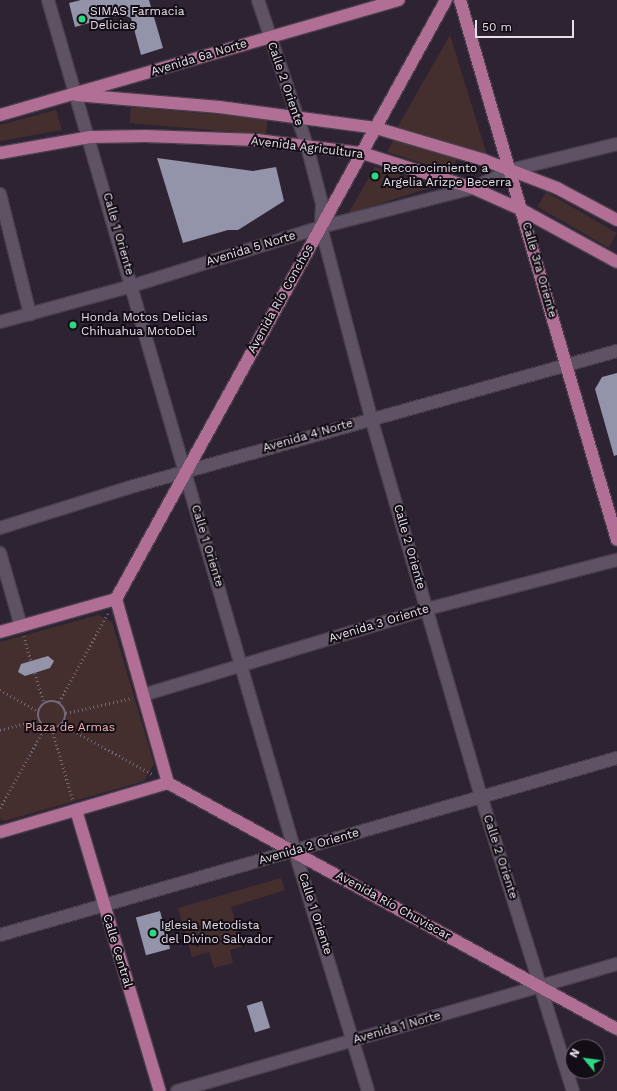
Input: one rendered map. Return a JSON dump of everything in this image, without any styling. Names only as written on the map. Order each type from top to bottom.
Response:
[{"type":"main road","name":"Avenida 6a Norte","points":[[0,115],[76,95],[399,0]]},
{"type":"main road","name":"Avenida Río Conchos","points":[[116,599],[446,0]]},
{"type":"main road","name":"Calle 3ra Oriente","points":[[460,0],[511,170],[617,540]]},
{"type":"main road","points":[[76,95],[296,115],[376,128],[511,170],[557,188],[617,220]]},
{"type":"main road","name":"Avenida Agricultura","points":[[0,153],[90,137],[185,136],[307,146],[362,153],[473,188],[522,210],[617,262]]},
{"type":"main road","points":[[0,632],[116,599],[168,783],[0,832]]},
{"type":"main road","name":"Avenida Río Chuviscar","points":[[168,783],[617,1029]]},
{"type":"main road","name":"Calle Central","points":[[76,810],[160,1091]]},
{"type":"street","name":"Calle 1 Oriente","points":[[48,0],[90,137],[243,665],[295,852],[354,1040],[368,1091]]},
{"type":"street","name":"Calle 2 Oriente","points":[[258,0],[269,37],[307,146],[322,204],[321,227],[371,418],[480,796],[573,1091]]},
{"type":"street","name":"Avenida 5 Norte","points":[[0,322],[132,286],[321,227],[473,188],[511,170],[617,144]]},
{"type":"street","points":[[0,194],[30,314]]},
{"type":"street","name":"Avenida 4 Norte","points":[[0,528],[186,471],[617,350]]},
{"type":"street","points":[[0,553],[21,626]]},
{"type":"street","name":"Avenida 3 Oriente","points":[[143,695],[427,609],[617,560]]},
{"type":"street","name":"Avenida 2 Oriente","points":[[0,935],[103,903],[295,852],[480,796],[617,758]]},
{"type":"street","name":"Avenida 1 Norte","points":[[177,1091],[617,964]]},
{"type":"path","points":[[59,702],[116,599]]},
{"type":"path","points":[[21,626],[32,661]]},
{"type":"path","points":[[35,673],[44,703]]},
{"type":"path","points":[[0,690],[38,711]]},
{"type":"path","points":[[66,713],[143,695]]},
{"type":"path","points":[[59,702],[44,703],[38,711],[39,720],[45,728],[52,729],[63,725],[168,783]]},
{"type":"path","points":[[59,702],[66,713],[63,725]]},
{"type":"path","points":[[0,730],[39,720]]},
{"type":"path","points":[[0,808],[45,728]]},
{"type":"path","points":[[52,729],[76,810]]},
{"type":"green space","points":[[450,35],[487,155],[397,128]]},
{"type":"green space","points":[[131,107],[267,119],[266,135],[130,123]]},
{"type":"green space","points":[[56,110],[62,130],[0,141],[0,125]]},
{"type":"green space","points":[[394,140],[457,159],[450,172],[387,152]]},
{"type":"green space","points":[[375,167],[435,186],[348,214]]},
{"type":"green space","points":[[546,192],[617,233],[609,248],[538,207]]},
{"type":"green space","name":"Plaza de Armas","points":[[98,615],[112,622],[154,764],[144,781],[4,821],[0,819],[0,642]]},
{"type":"green space","points":[[281,878],[285,890],[231,907],[243,946],[230,950],[233,963],[214,968],[209,952],[192,957],[178,908]]},
{"type":"building","points":[[81,0],[149,0],[163,48],[141,55],[131,18],[121,14],[75,27],[69,3]]},
{"type":"building","points":[[157,158],[253,171],[276,167],[284,201],[238,230],[228,230],[183,243]]},
{"type":"building","points":[[617,373],[617,455],[614,456],[595,389],[602,377]]},
{"type":"building","points":[[48,656],[54,661],[50,668],[25,676],[18,672],[21,664]]},
{"type":"building","name":"Iglesia Metodista del Divino Salvador","points":[[160,911],[170,949],[146,955],[136,917]]},
{"type":"building","points":[[262,1001],[270,1028],[255,1032],[247,1006]]},
{"type":"place","name":"SIMAS Farmacia Delicias","points":[[82,19]]},
{"type":"place","name":"Reconocimiento a Argelia Arizpe Becerra","points":[[375,176]]},
{"type":"place","name":"Honda Motos Delicias Chihuahua MotoDel","points":[[73,325]]},
{"type":"place","name":"Iglesia Metodista del Divino Salvador","points":[[153,933]]}]
